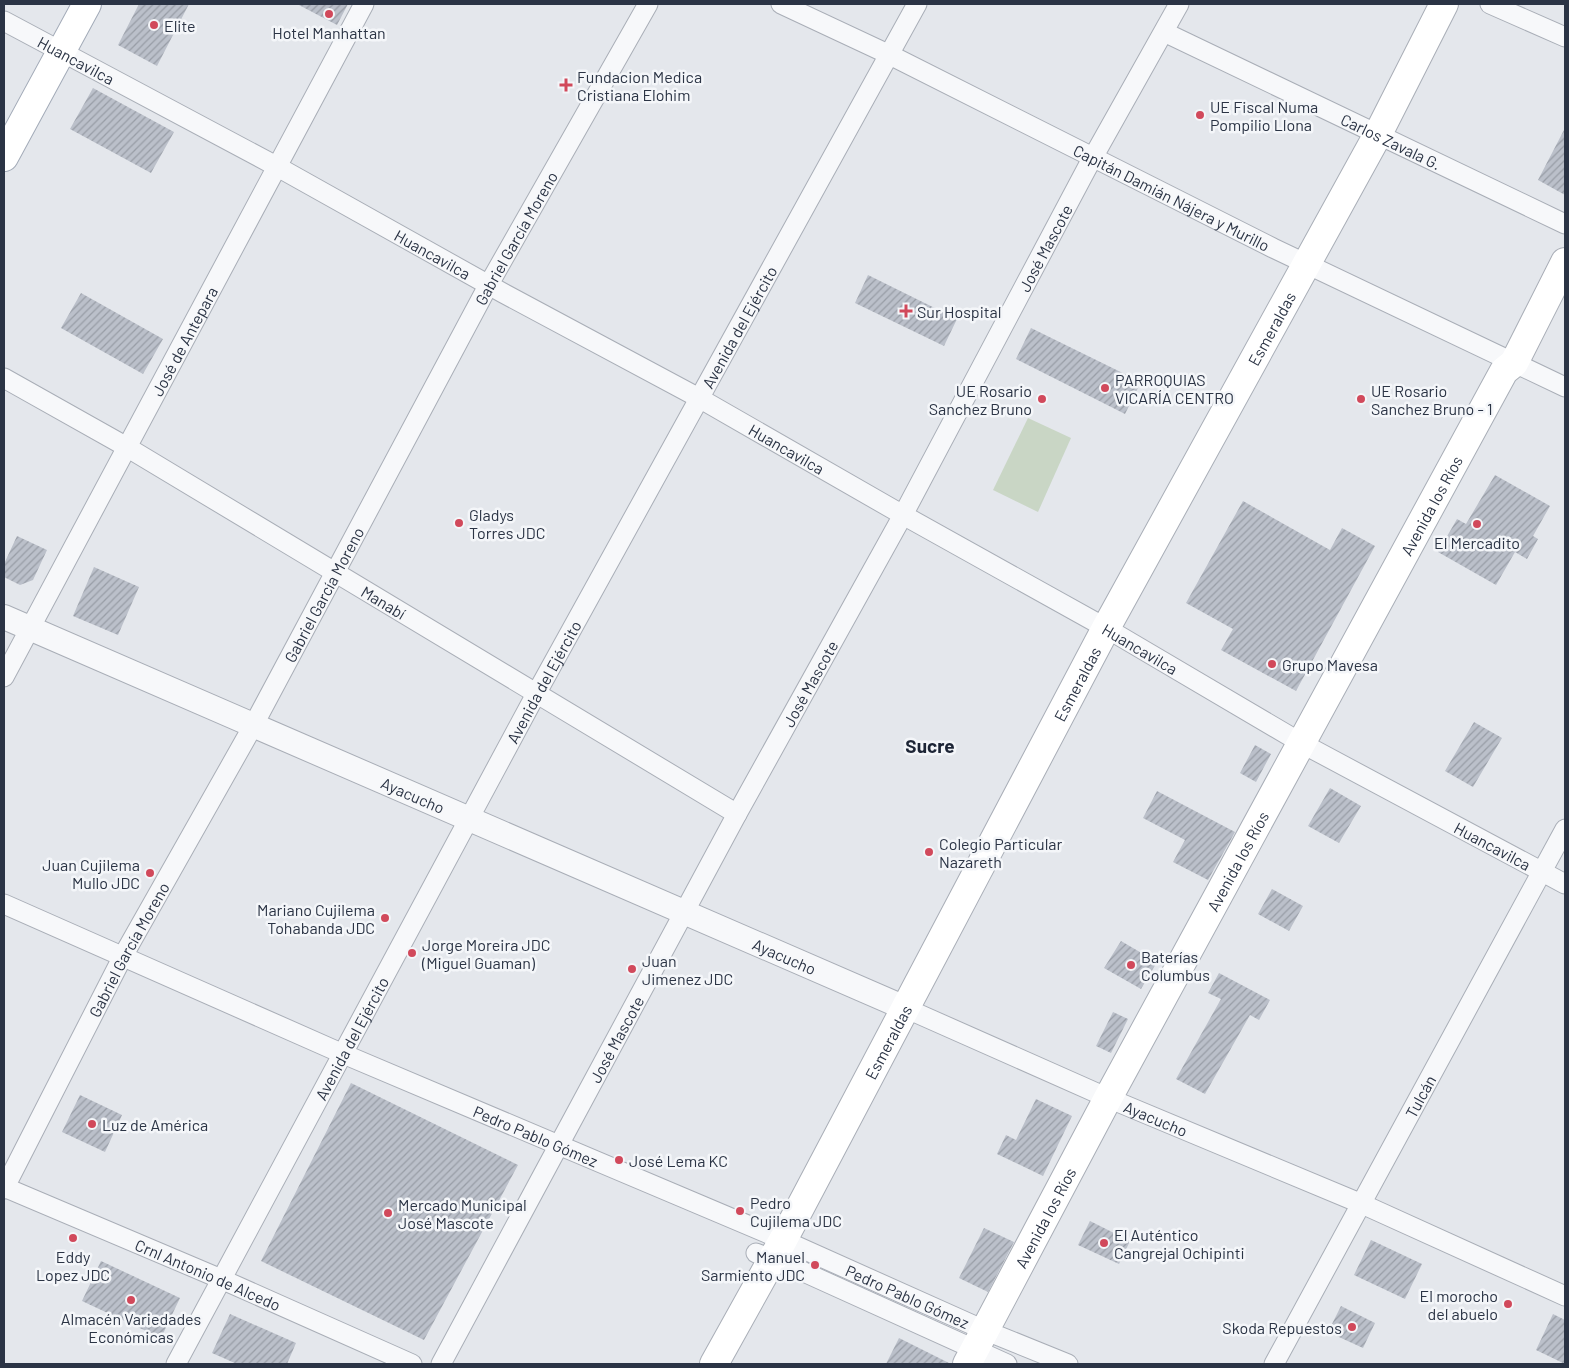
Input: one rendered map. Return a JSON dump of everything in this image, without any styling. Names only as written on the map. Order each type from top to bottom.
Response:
[{"type":"main road","points":[[4,157],[87,4]]},
{"type":"main road","name":"Esmeraldas","points":[[1370,132],[1427,4]]},
{"type":"main road","name":"Esmeraldas","points":[[714,1364],[769,1246],[1101,625],[1299,259],[1444,4]]},
{"type":"main road","name":"Avenida los Ríos","points":[[986,1352],[1116,1102],[1310,748],[1504,371],[1514,363],[1565,262]]},
{"type":"main road","name":"Esmeraldas","points":[[697,1364],[769,1246]]},
{"type":"street","name":"José de Antepara","points":[[4,677],[364,4]]},
{"type":"street","name":"Gabriel García Moreno","points":[[4,1188],[122,956],[253,726],[489,284],[648,4]]},
{"type":"street","name":"Capitán Damián Nájera y Murillo","points":[[781,4],[890,55],[1299,259],[1565,387]]},
{"type":"street","name":"Avenida del Ejército","points":[[176,1364],[341,1053],[536,694],[917,4]]},
{"type":"street","name":"José Mascote","points":[[441,1364],[737,814],[903,515],[1094,156],[1179,4]]},
{"type":"street","points":[[1490,4],[1565,37]]},
{"type":"street","name":"Huancavilca","points":[[4,21],[276,166],[699,398],[903,515],[1101,625],[1310,748],[1565,884]]},
{"type":"street","name":"Carlos Zavala G.","points":[[1164,32],[1565,224]]},
{"type":"street","name":"Manabí","points":[[4,378],[126,446],[335,574],[737,814]]},
{"type":"street","name":"Ayacucho","points":[[4,617],[898,1005],[1116,1102],[1362,1204],[1565,1296]]},
{"type":"street","name":"Tulcán","points":[[1274,1364],[1565,829]]},
{"type":"street","name":"Pedro Pablo Gómez","points":[[4,904],[341,1053],[558,1144],[986,1352],[1068,1364]]},
{"type":"street","name":"Crnl Antonio de Alcedo","points":[[4,1188],[221,1279],[412,1364]]},
{"type":"green space","points":[[1028,418],[1071,438],[1038,512],[993,490]]},
{"type":"building","name":"Elite","points":[[139,4],[189,4],[157,66],[118,45]]},
{"type":"building","name":"Hotel Manhattan","points":[[297,4],[348,4],[337,25]]},
{"type":"building","points":[[93,88],[174,132],[151,173],[70,129]]},
{"type":"building","points":[[1565,128],[1565,195],[1538,180]]},
{"type":"building","name":"Sur Hospital","points":[[868,275],[957,319],[944,346],[855,303]]},
{"type":"building","points":[[81,293],[163,339],[143,374],[61,328]]},
{"type":"building","points":[[1031,328],[1141,382],[1125,414],[1016,359]]},
{"type":"building","points":[[1495,475],[1550,506],[1533,536],[1538,539],[1527,559],[1515,552],[1496,585],[1438,552],[1457,519],[1466,524]]},
{"type":"building","points":[[1243,501],[1330,550],[1342,528],[1375,546],[1296,691],[1221,650],[1233,629],[1186,603]]},
{"type":"building","points":[[17,536],[47,550],[33,580],[20,585],[4,577],[4,564]]},
{"type":"building","points":[[94,567],[139,587],[118,635],[73,616]]},
{"type":"building","points":[[1474,722],[1502,738],[1473,787],[1445,771]]},
{"type":"building","points":[[1255,745],[1271,754],[1256,782],[1240,773]]},
{"type":"building","points":[[1330,788],[1361,806],[1339,843],[1308,826]]},
{"type":"building","points":[[1157,791],[1235,832],[1208,880],[1173,862],[1185,840],[1143,818]]},
{"type":"building","points":[[1272,889],[1303,906],[1289,931],[1258,914]]},
{"type":"building","name":"Baterías Columbus","points":[[1121,941],[1157,962],[1141,989],[1104,968]]},
{"type":"building","points":[[1219,973],[1270,1000],[1259,1020],[1250,1015],[1205,1094],[1176,1079],[1221,999],[1208,993]]},
{"type":"building","points":[[1113,1012],[1128,1019],[1111,1053],[1096,1046]]},
{"type":"building","name":"Mercado Municipal José Mascote","points":[[351,1083],[518,1165],[424,1340],[261,1261]]},
{"type":"building","name":"Luz de América","points":[[80,1095],[122,1115],[105,1152],[62,1132]]},
{"type":"building","points":[[1036,1099],[1072,1116],[1043,1176],[997,1154],[1006,1135],[1016,1140]]},
{"type":"building","name":"El Auténtico Cangrejal Ochipinti","points":[[1090,1221],[1130,1241],[1119,1264],[1078,1245]]},
{"type":"building","points":[[984,1228],[1014,1242],[988,1292],[959,1278]]},
{"type":"building","points":[[1371,1240],[1422,1264],[1405,1299],[1354,1275]]},
{"type":"building","name":"Almacén Variedades Económicas","points":[[101,1261],[180,1298],[161,1338],[82,1301]]},
{"type":"building","name":"Skoda Repuestos","points":[[1341,1306],[1375,1323],[1363,1348],[1328,1332]]},
{"type":"building","points":[[230,1314],[296,1343],[287,1364],[237,1364],[212,1353]]},
{"type":"building","points":[[1553,1314],[1565,1320],[1565,1364],[1536,1350]]},
{"type":"building","points":[[899,1338],[951,1364],[886,1364]]},
{"type":"place","name":"Hotel Manhattan","points":[[329,14]]},
{"type":"place","name":"Elite","points":[[154,25]]},
{"type":"place","name":"Fundacion Medica Cristiana Elohim","points":[[566,85]]},
{"type":"place","name":"UE Fiscal Numa Pompilio Llona","points":[[1200,115]]},
{"type":"place","name":"Sur Hospital","points":[[906,311]]},
{"type":"place","name":"PARROQUIAS VICARÍA CENTRO","points":[[1105,388]]},
{"type":"place","name":"UE Rosario Sanchez Bruno","points":[[1042,399]]},
{"type":"place","name":"UE Rosario Sanchez Bruno - 1","points":[[1361,399]]},
{"type":"place","name":"Gladys Torres JDC","points":[[459,523]]},
{"type":"place","name":"El Mercadito","points":[[1477,524]]},
{"type":"place","name":"Grupo Mavesa","points":[[1272,664]]},
{"type":"place","name":"Colegio Particular Nazareth","points":[[929,852]]},
{"type":"place","name":"Juan Cujilema Mullo JDC","points":[[150,873]]},
{"type":"place","name":"Mariano Cujilema Tohabanda JDC","points":[[385,918]]},
{"type":"place","name":"Jorge Moreira JDC (Miguel Guaman)","points":[[412,953]]},
{"type":"place","name":"Baterías Columbus","points":[[1131,965]]},
{"type":"place","name":"Juan Jimenez JDC","points":[[632,969]]},
{"type":"place","name":"Luz de América","points":[[92,1124]]},
{"type":"place","name":"José Lema KC","points":[[619,1160]]},
{"type":"place","name":"Pedro Cujilema JDC","points":[[740,1211]]},
{"type":"place","name":"Mercado Municipal José Mascote","points":[[388,1213]]},
{"type":"place","name":"Eddy Lopez JDC","points":[[73,1238]]},
{"type":"place","name":"El Auténtico Cangrejal Ochipinti","points":[[1104,1243]]},
{"type":"place","name":"Manuel Sarmiento JDC","points":[[815,1265]]},
{"type":"place","name":"Almacén Variedades Económicas","points":[[131,1300]]},
{"type":"place","name":"El morocho del abuelo","points":[[1508,1304]]},
{"type":"place","name":"Skoda Repuestos","points":[[1352,1327]]},
{"type":"district","name":"Sucre","points":[[930,745]]}]
